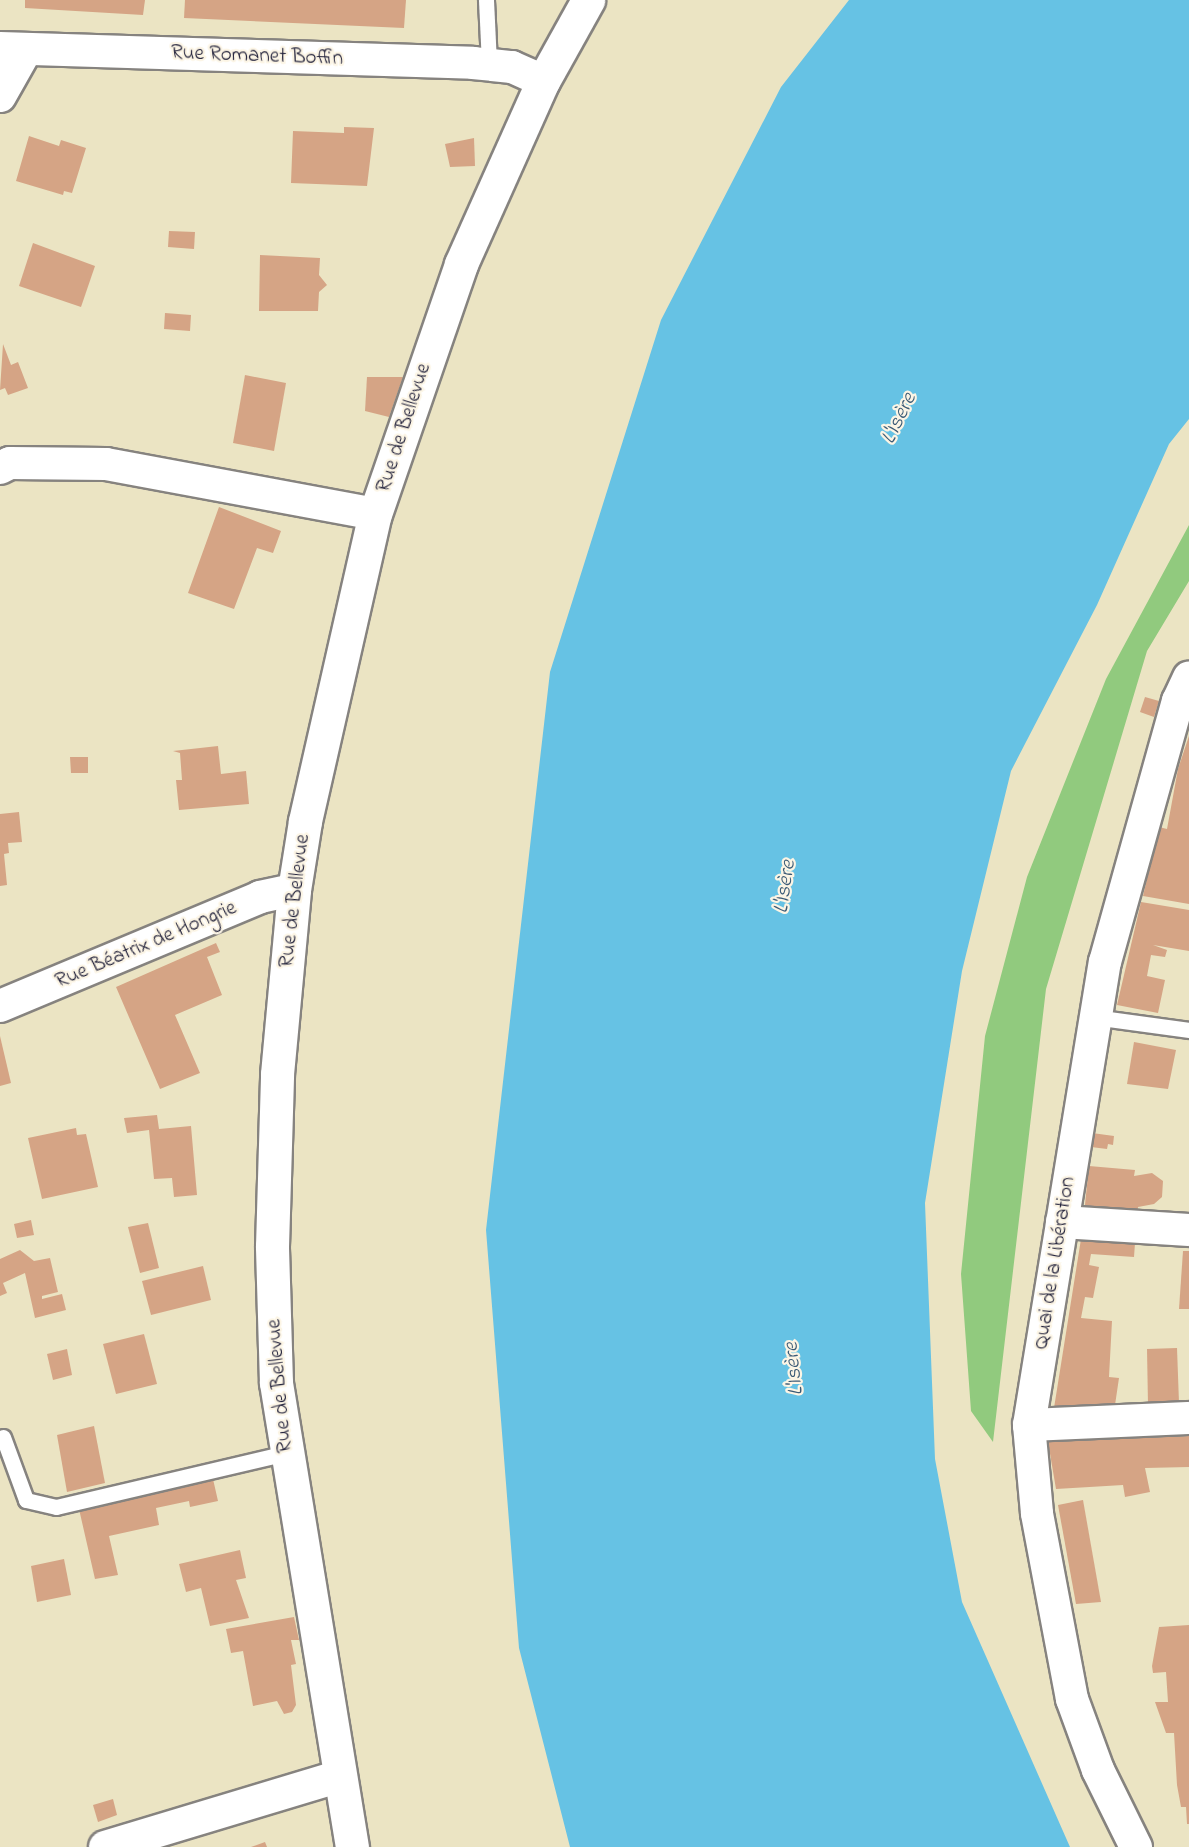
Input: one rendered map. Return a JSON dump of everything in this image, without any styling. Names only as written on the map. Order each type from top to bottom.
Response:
[{"type":"street","name":"Rue de Bellevue","points":[[352,1847],[276,1383],[272,1246],[277,1074],[294,890],[305,821],[375,514],[461,264],[543,81],[588,0]]},
{"type":"street","name":"Rue Romanet Boffin","points":[[0,96],[13,49],[489,64],[512,67],[543,81]]},
{"type":"street","points":[[0,468],[10,463],[106,464],[375,514]]},
{"type":"street","name":"Quai de la Libération","points":[[1136,1847],[1098,1770],[1072,1699],[1037,1513],[1029,1425],[1094,1017],[1105,962],[1185,694]]},
{"type":"street","name":"Rue Béatrix de Hongrie","points":[[0,1006],[260,897],[294,890]]},
{"type":"street","points":[[1062,1222],[1189,1230]]},
{"type":"street","points":[[1029,1425],[1189,1418]]},
{"type":"street","points":[[105,1847],[340,1776]]},
{"type":"lane","points":[[486,0],[489,64]]},
{"type":"lane","points":[[1094,1017],[1189,1030]]},
{"type":"lane","points":[[3,1437],[26,1500],[56,1508],[286,1453]]},
{"type":"green space","points":[[1189,525],[1189,581],[1147,651],[1046,989],[993,1442],[971,1411],[961,1274],[985,1036],[1027,877],[1106,679]]},
{"type":"water","name":"L'Isère","points":[[849,0],[1189,0],[1189,419],[1169,444],[1097,605],[1011,771],[962,971],[925,1203],[935,1459],[962,1602],[1070,1847],[570,1847],[519,1648],[486,1230],[550,672],[661,320],[781,87]]},
{"type":"building","points":[[25,0],[145,0],[143,15],[25,8]]},
{"type":"building","points":[[185,0],[406,0],[404,28],[184,18]]},
{"type":"building","points":[[344,127],[374,128],[367,186],[291,183],[293,131],[344,133]]},
{"type":"building","points":[[29,136],[59,146],[61,140],[86,148],[72,193],[64,191],[63,195],[16,181]]},
{"type":"building","points":[[474,138],[475,166],[450,167],[445,144]]},
{"type":"building","points":[[169,231],[195,232],[194,249],[168,247]]},
{"type":"building","points":[[33,243],[95,266],[81,307],[19,286]]},
{"type":"building","points":[[260,255],[320,258],[319,275],[327,285],[319,292],[318,311],[259,311]]},
{"type":"building","points":[[165,313],[191,315],[190,331],[164,329]]},
{"type":"building","points":[[3,344],[11,365],[18,362],[28,388],[8,395],[5,388],[0,390]]},
{"type":"building","points":[[245,375],[286,383],[274,451],[233,443]]},
{"type":"building","points":[[367,377],[403,377],[389,417],[365,411]]},
{"type":"building","points":[[219,507],[281,531],[273,553],[257,548],[234,609],[188,593]]},
{"type":"building","points":[[1145,697],[1159,701],[1154,717],[1140,712]]},
{"type":"building","points":[[1189,736],[1189,904],[1143,896],[1159,827],[1167,829],[1178,769]]},
{"type":"building","points":[[218,746],[221,774],[246,771],[249,804],[179,810],[176,780],[182,780],[180,753],[173,751]]},
{"type":"building","points":[[70,757],[88,757],[88,773],[71,773]]},
{"type":"building","points":[[19,812],[22,842],[8,843],[9,853],[4,854],[7,885],[0,886],[0,814]]},
{"type":"building","points":[[1141,902],[1189,910],[1189,951],[1153,945],[1167,950],[1165,957],[1151,955],[1147,976],[1165,980],[1158,1013],[1117,1005]]},
{"type":"building","points":[[216,943],[220,952],[207,957],[222,995],[175,1015],[200,1073],[160,1089],[116,987]]},
{"type":"building","points":[[0,1036],[11,1083],[0,1086]]},
{"type":"building","points":[[1134,1042],[1176,1050],[1168,1089],[1127,1084]]},
{"type":"building","points":[[157,1115],[159,1129],[191,1126],[197,1195],[174,1197],[172,1178],[154,1179],[149,1130],[127,1133],[124,1118]]},
{"type":"building","points":[[76,1128],[77,1135],[86,1134],[98,1187],[42,1199],[28,1138]]},
{"type":"building","points":[[1092,1133],[1114,1136],[1113,1145],[1108,1144],[1107,1149],[1091,1147]]},
{"type":"building","points":[[1089,1166],[1135,1170],[1134,1176],[1152,1173],[1163,1181],[1162,1197],[1154,1204],[1138,1207],[1137,1218],[1084,1214]]},
{"type":"building","points":[[31,1220],[34,1235],[17,1238],[14,1224]]},
{"type":"building","points":[[148,1223],[159,1268],[140,1273],[128,1227]]},
{"type":"building","points":[[1081,1239],[1135,1243],[1134,1257],[1091,1254],[1089,1265],[1099,1267],[1093,1298],[1085,1297],[1081,1318],[1112,1321],[1109,1377],[1119,1378],[1115,1405],[1054,1408]]},
{"type":"building","points":[[20,1250],[34,1261],[50,1258],[58,1292],[42,1296],[42,1299],[62,1294],[66,1310],[35,1318],[25,1273],[3,1283],[7,1293],[0,1296],[0,1259]]},
{"type":"building","points":[[1183,1251],[1189,1251],[1189,1309],[1179,1309]]},
{"type":"building","points":[[203,1266],[211,1300],[151,1315],[142,1281]]},
{"type":"building","points":[[144,1334],[157,1384],[116,1394],[103,1344]]},
{"type":"building","points":[[1177,1348],[1179,1403],[1148,1405],[1147,1349]]},
{"type":"building","points":[[67,1349],[72,1375],[53,1380],[47,1354]]},
{"type":"building","points":[[94,1426],[105,1483],[67,1492],[57,1435]]},
{"type":"building","points":[[1189,1436],[1189,1467],[1145,1468],[1150,1492],[1125,1497],[1123,1485],[1056,1489],[1048,1442]]},
{"type":"building","points":[[213,1479],[218,1501],[190,1507],[189,1501],[156,1508],[159,1525],[109,1536],[118,1575],[95,1579],[79,1509]]},
{"type":"building","points":[[1083,1500],[1101,1602],[1076,1604],[1058,1505]]},
{"type":"building","points":[[240,1550],[246,1578],[236,1580],[249,1618],[210,1626],[201,1588],[186,1592],[179,1564]]},
{"type":"building","points":[[64,1559],[71,1595],[37,1602],[31,1566]]},
{"type":"building","points":[[294,1617],[299,1640],[291,1640],[296,1664],[291,1665],[296,1705],[292,1712],[284,1714],[277,1701],[253,1706],[243,1651],[231,1653],[226,1629]]},
{"type":"building","points":[[1189,1625],[1189,1824],[1187,1824],[1186,1807],[1181,1807],[1177,1785],[1174,1733],[1166,1733],[1155,1702],[1168,1702],[1166,1672],[1153,1673],[1152,1666],[1159,1627]]},
{"type":"building","points":[[113,1799],[117,1815],[98,1822],[93,1805]]},
{"type":"building","points":[[265,1842],[267,1847],[251,1847]]}]
